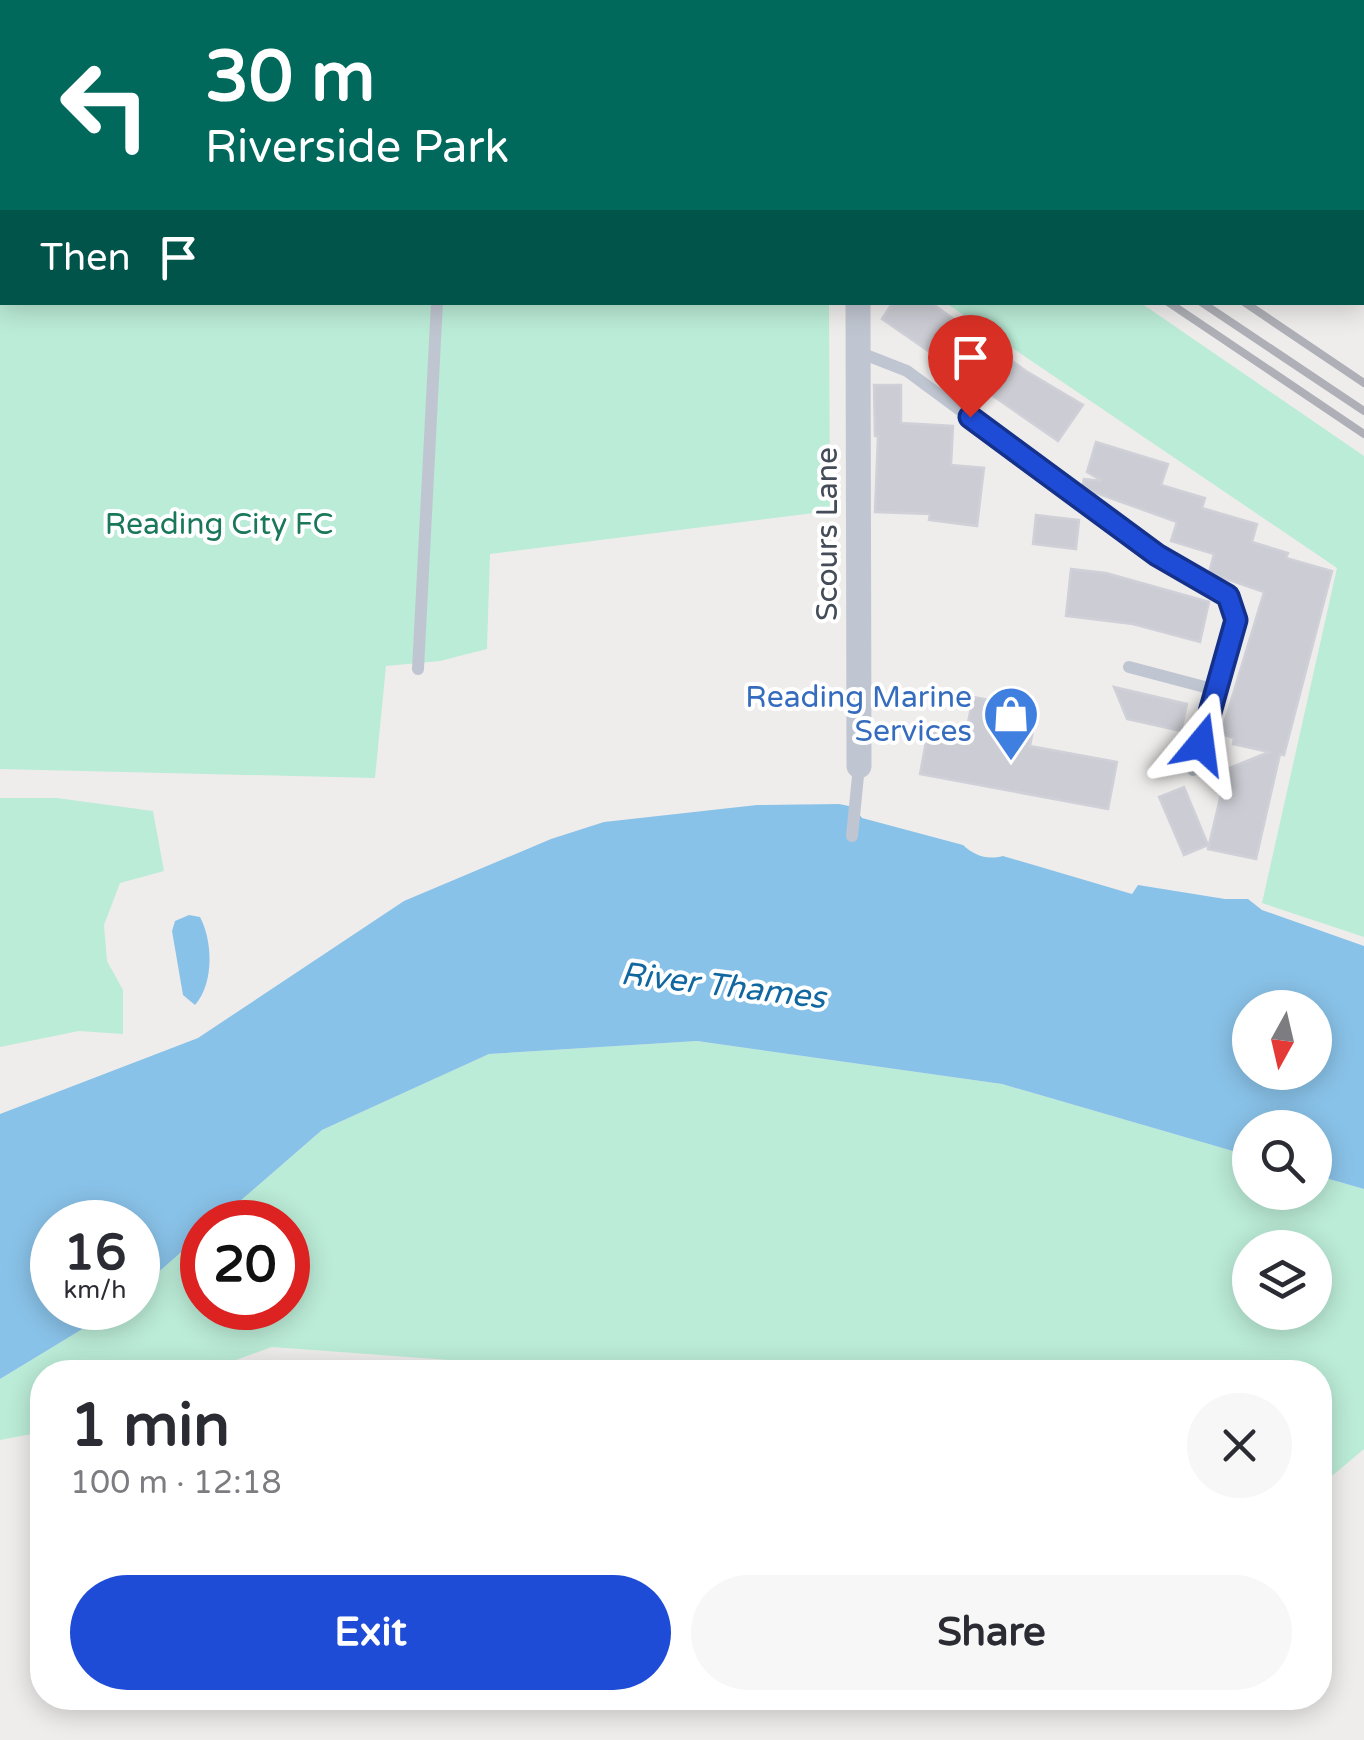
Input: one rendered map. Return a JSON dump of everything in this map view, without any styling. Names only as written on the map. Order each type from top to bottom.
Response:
[{"type":"street","name":"Scours Lane","points":[[858,305],[859,766]]},
{"type":"lane","points":[[418,669],[437,305]]},
{"type":"lane","points":[[860,353],[907,371],[1157,555],[1228,596],[1236,620],[1194,770]]},
{"type":"lane","points":[[1129,666],[1216,690]]},
{"type":"lane","points":[[852,836],[859,766]]},
{"type":"green space","name":"Reading City FC","points":[[0,305],[829,305],[830,511],[490,554],[487,649],[440,661],[386,666],[375,778],[0,769]]},
{"type":"green space","points":[[949,305],[1144,305],[1364,456],[1364,937],[1262,903],[1337,568]]},
{"type":"green space","points":[[0,798],[57,798],[153,811],[164,871],[120,883],[104,925],[107,961],[123,990],[123,1034],[79,1031],[0,1047]]},
{"type":"green space","points":[[697,1041],[1002,1084],[1232,1151],[1232,1210],[1332,1210],[1332,1180],[1364,1189],[1364,1449],[1332,1476],[1332,1360],[449,1360],[272,1347],[236,1360],[31,1360],[81,1330],[160,1330],[160,1271],[180,1253],[180,1330],[310,1330],[310,1200],[241,1200],[322,1130],[489,1054]]},
{"type":"green space","points":[[30,1361],[30,1434],[0,1440],[0,1379]]},
{"type":"water","name":"River Thames","points":[[839,804],[854,807],[862,818],[963,845],[982,856],[1003,856],[1132,894],[1138,885],[1248,899],[1262,910],[1364,946],[1364,1189],[1332,1180],[1332,1110],[1232,1110],[1232,1151],[1002,1084],[697,1041],[489,1054],[322,1130],[241,1200],[180,1200],[180,1253],[160,1271],[160,1200],[30,1200],[30,1330],[81,1330],[0,1379],[0,1114],[198,1038],[404,901],[551,839],[604,822],[757,805]]},
{"type":"water","points":[[189,915],[200,917],[210,962],[206,986],[195,1005],[183,995],[172,931],[175,921]]},
{"type":"building","points":[[891,305],[934,305],[1026,371],[1083,405],[1058,441],[882,319]]},
{"type":"building","points":[[874,385],[901,385],[901,423],[953,426],[951,465],[984,468],[977,526],[929,520],[930,514],[875,512],[878,436]]},
{"type":"building","points":[[1096,442],[1168,464],[1161,485],[1205,498],[1202,508],[1257,524],[1252,542],[1288,553],[1286,558],[1332,571],[1284,755],[1280,754],[1256,859],[1208,849],[1227,769],[1269,752],[1233,744],[1234,738],[1221,734],[1264,592],[1209,573],[1214,554],[1171,541],[1177,522],[1082,488],[1084,479],[1102,481],[1087,472]]},
{"type":"building","points":[[1036,515],[1079,520],[1076,549],[1033,544]]},
{"type":"building","points":[[1071,569],[1106,573],[1209,602],[1200,642],[1133,624],[1066,616]]},
{"type":"building","points":[[1114,687],[1187,704],[1181,731],[1127,719]]},
{"type":"building","points":[[973,697],[1037,709],[1030,746],[1117,762],[1108,809],[920,774],[929,726],[966,733]]},
{"type":"building","points":[[1184,787],[1208,845],[1184,855],[1159,797]]},
{"type":"railway","points":[[1172,305],[1364,434]]},
{"type":"railway","points":[[1205,305],[1364,411]]},
{"type":"railway","points":[[1248,305],[1364,383]]},
{"type":"place","name":"Reading Marine Services","points":[[1011,763]]},
{"type":"route","points":[[970,417],[1157,555],[1228,596],[1236,620],[1201,744]]}]
